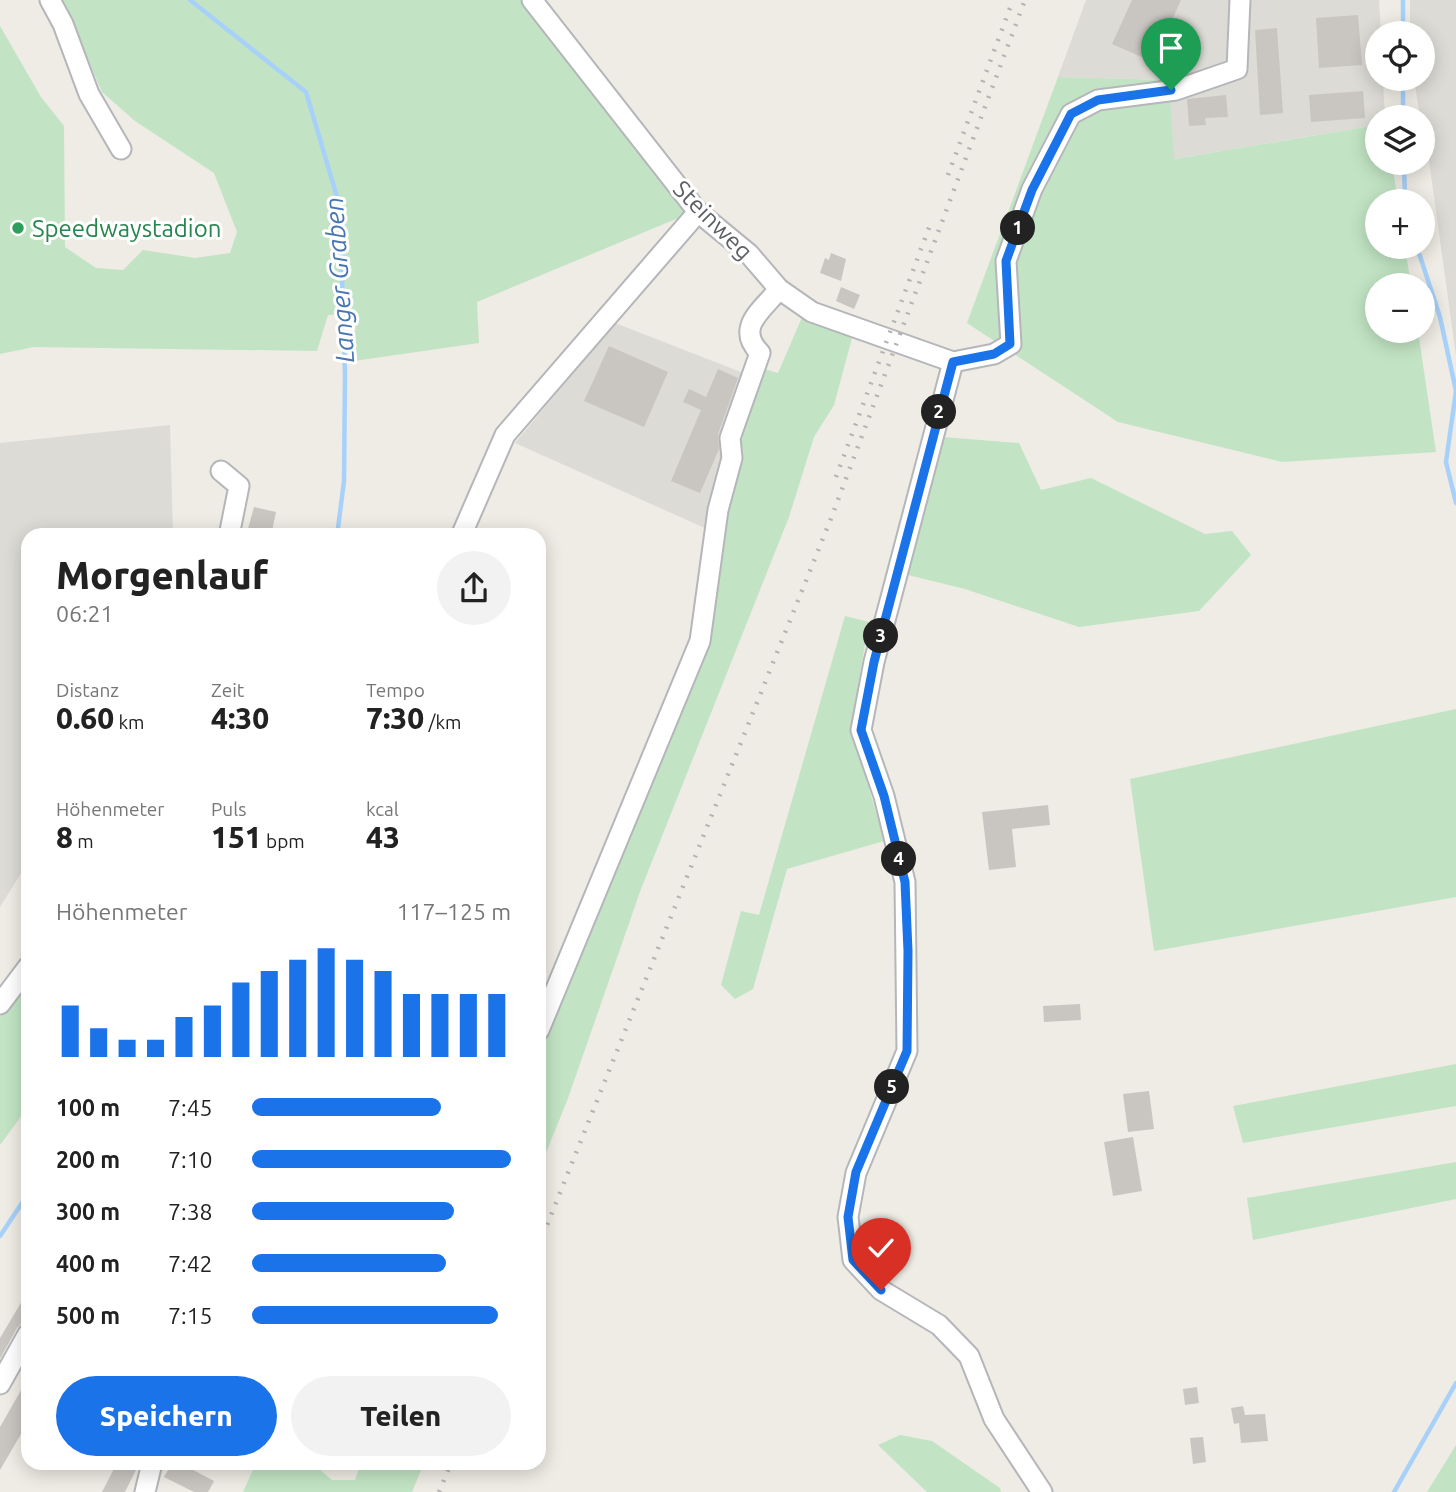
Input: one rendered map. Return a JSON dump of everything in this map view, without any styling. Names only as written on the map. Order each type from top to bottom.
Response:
[{"type":"street","points":[[50,0],[63,24],[89,94],[121,149]]},
{"type":"street","name":"Steinweg","points":[[532,0],[698,212],[749,254],[779,289],[812,312],[953,362]]},
{"type":"street","points":[[1042,1492],[994,1419],[969,1356],[939,1325],[881,1290],[853,1260],[848,1217],[856,1172],[907,1051],[905,882],[884,796],[861,730],[874,662],[953,362],[994,354],[1010,344],[1006,261],[1032,190],[1071,114],[1098,100],[1177,90],[1237,69],[1240,0]]},
{"type":"street","points":[[464,528],[505,435],[698,212]]},
{"type":"street","points":[[546,1013],[700,641],[718,510],[729,475],[730,438],[760,353],[753,346],[749,333],[756,311],[779,289]]},
{"type":"street","points":[[221,471],[239,486],[231,528]]},
{"type":"street","points":[[0,1004],[21,976]]},
{"type":"street","points":[[0,1384],[21,1346]]},
{"type":"street","points":[[145,1492],[150,1470]]},
{"type":"shaded area","points":[[1086,0],[1379,0],[1380,21],[1365,21],[1365,91],[1384,91],[1384,105],[1365,105],[1365,127],[1173,159],[1169,80],[1058,77]]},
{"type":"shaded area","points":[[1410,0],[1456,0],[1456,356],[1431,175],[1435,175],[1435,105],[1418,105],[1416,91],[1435,91],[1435,21],[1410,21]]},
{"type":"shaded area","points":[[615,323],[746,374],[707,529],[515,443]]},
{"type":"shaded area","points":[[170,425],[173,528],[21,528],[21,873],[0,907],[0,443]]},
{"type":"green space","points":[[62,0],[524,0],[688,211],[683,216],[477,302],[479,343],[354,361],[356,314],[328,315],[317,351],[34,347],[0,354],[0,26],[41,97],[64,126],[65,247],[96,268],[123,270],[143,250],[195,258],[230,253],[237,232],[214,173],[135,121],[102,92]]},
{"type":"green space","points":[[1058,77],[1169,80],[1174,159],[1365,127],[1365,175],[1394,175],[1396,189],[1365,189],[1365,259],[1407,259],[1409,273],[1365,273],[1365,343],[1420,343],[1436,452],[1282,462],[1118,422],[967,323]]},
{"type":"green space","points":[[806,308],[855,327],[834,405],[814,437],[789,517],[641,889],[567,1101],[546,1153],[546,1027],[606,887],[703,641],[741,427],[761,368],[778,373]]},
{"type":"green space","points":[[943,437],[1019,443],[1041,490],[1091,478],[1205,534],[1232,531],[1251,555],[1199,611],[1079,627],[965,589],[904,574]]},
{"type":"green space","points":[[845,616],[869,622],[851,725],[884,841],[787,869],[753,989],[735,999],[721,985],[741,911],[759,915]]},
{"type":"green space","points":[[1456,709],[1456,897],[1154,951],[1130,779]]},
{"type":"green space","points":[[21,990],[21,1116],[0,1145],[0,1017]]},
{"type":"green space","points":[[1456,1064],[1456,1106],[1243,1143],[1233,1106]]},
{"type":"green space","points":[[1456,1162],[1456,1199],[1253,1240],[1247,1198]]},
{"type":"green space","points":[[900,1435],[932,1441],[1000,1488],[1001,1492],[927,1492],[878,1445]]},
{"type":"green space","points":[[1456,1445],[1456,1492],[1427,1492]]},
{"type":"green space","points":[[253,1470],[320,1470],[332,1480],[355,1480],[359,1470],[421,1470],[412,1492],[243,1492]]},
{"type":"building","points":[[1132,0],[1181,0],[1153,62],[1112,44]]},
{"type":"building","points":[[1358,15],[1362,65],[1319,68],[1316,18]]},
{"type":"building","points":[[1277,28],[1283,113],[1260,115],[1255,30]]},
{"type":"building","points":[[1363,91],[1365,118],[1311,122],[1309,95]]},
{"type":"building","points":[[1226,95],[1228,117],[1205,118],[1206,125],[1189,126],[1187,99]]},
{"type":"building","points":[[831,253],[846,259],[841,281],[820,273],[825,258],[829,260]]},
{"type":"building","points":[[841,287],[860,295],[854,309],[836,301]]},
{"type":"building","points":[[609,346],[668,372],[644,427],[584,401]]},
{"type":"building","points":[[718,369],[738,378],[718,434],[719,449],[700,493],[671,481],[701,410],[683,402],[689,389],[706,397]]},
{"type":"building","points":[[254,507],[276,512],[273,528],[248,528]]},
{"type":"building","points":[[1048,805],[1050,825],[1012,829],[1016,867],[989,870],[982,812]]},
{"type":"building","points":[[1080,1004],[1081,1020],[1044,1022],[1043,1006]]},
{"type":"building","points":[[1149,1091],[1154,1129],[1128,1132],[1123,1094]]},
{"type":"building","points":[[1133,1137],[1142,1191],[1113,1196],[1104,1142]]},
{"type":"building","points":[[21,1303],[21,1324],[0,1359],[0,1338]]},
{"type":"building","points":[[1197,1387],[1199,1403],[1185,1405],[1183,1389]]},
{"type":"building","points":[[21,1390],[21,1434],[0,1470],[0,1427]]},
{"type":"building","points":[[1243,1406],[1245,1415],[1265,1414],[1268,1441],[1241,1443],[1239,1423],[1234,1424],[1231,1408]]},
{"type":"building","points":[[1203,1437],[1206,1462],[1193,1464],[1190,1438]]},
{"type":"building","points":[[113,1470],[136,1470],[125,1492],[102,1492]]},
{"type":"building","points":[[168,1470],[193,1470],[214,1481],[208,1492],[194,1492],[164,1477]]},
{"type":"waterway","name":"Langer Graben","points":[[190,0],[306,92],[340,207],[345,374],[344,481],[338,528]]},
{"type":"waterway","points":[[1403,0],[1403,21]]},
{"type":"waterway","points":[[1403,91],[1403,105]]},
{"type":"waterway","points":[[1404,175],[1405,189]]},
{"type":"waterway","points":[[1421,259],[1440,317],[1456,391],[1446,462],[1456,503]]},
{"type":"waterway","name":"Langer Graben","points":[[0,1236],[21,1204]]},
{"type":"waterway","points":[[1394,1492],[1456,1383]]},
{"type":"railway","points":[[948,175],[1013,0]]},
{"type":"railway","points":[[546,1228],[832,516],[1025,0]]},
{"type":"railway","points":[[836,477],[930,225]]},
{"type":"railway","points":[[439,1492],[448,1470]]},
{"type":"place","name":"Speedwaystadion","points":[[18,228]]},
{"type":"route","points":[[881,1290],[853,1260],[848,1217],[856,1172],[907,1051],[908,951],[905,882],[884,796],[861,730],[874,662],[953,362],[994,354],[1010,344],[1006,261],[1032,190],[1071,114],[1098,100],[1171,90]]}]
